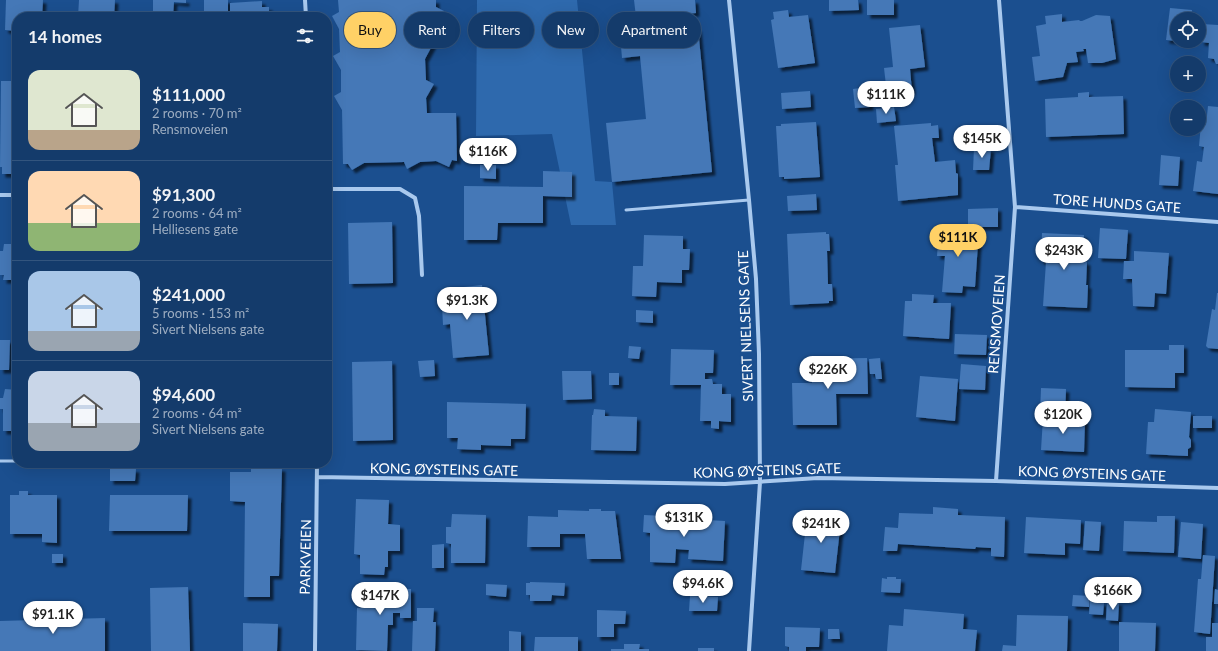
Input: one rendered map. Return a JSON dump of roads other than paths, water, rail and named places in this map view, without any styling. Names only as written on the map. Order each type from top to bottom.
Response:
[{"type":"street","points":[[305,0],[306,12]]},
{"type":"street","name":"SIVERT NIELSENS GATE","points":[[729,0],[749,200],[756,294],[760,482],[749,651]]},
{"type":"street","name":"RENSMOVEIEN","points":[[996,481],[1015,207],[999,0]]},
{"type":"street","points":[[332,189],[400,189],[415,198],[419,216],[422,275]]},
{"type":"street","points":[[0,194],[12,195]]},
{"type":"street","name":"TORE HUNDS GATE","points":[[1015,207],[1218,222]]},
{"type":"street","name":"PARKVEIEN","points":[[315,651],[317,468]]},
{"type":"street","name":"KONG ØYSTEINS GATE","points":[[317,478],[725,484],[818,478],[996,481],[1218,488]]},
{"type":"lane","points":[[626,210],[749,200]]},
{"type":"lane","points":[[0,461],[12,461]]}]
